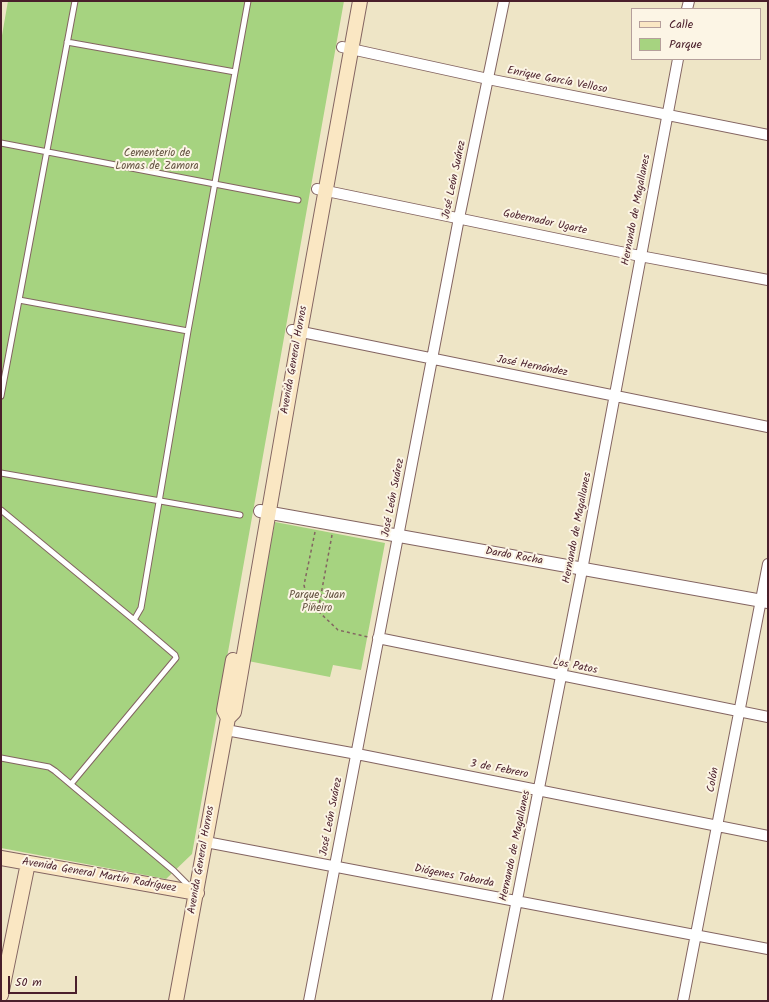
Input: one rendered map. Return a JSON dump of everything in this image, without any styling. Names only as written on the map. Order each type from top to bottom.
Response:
[{"type":"main road","name":"Avenida General Hornos","points":[[347,48],[351,1]]},
{"type":"main road","name":"Avenida General Hornos","points":[[176,1001],[227,724],[234,712],[264,512],[296,331],[347,48],[360,1]]},
{"type":"main road","name":"Avenida General Martín Rodríguez","points":[[1,858],[197,893]]},
{"type":"main road","points":[[1,995],[28,863]]},
{"type":"street","name":"José León Suárez","points":[[309,1001],[459,218],[504,1]]},
{"type":"street","name":"Enrique García Velloso","points":[[347,48],[488,80],[768,135]]},
{"type":"street","name":"Hernando de Magallanes","points":[[497,1001],[540,791],[678,60]]},
{"type":"street","name":"Gobernador Ugarte","points":[[321,190],[640,256],[768,280]]},
{"type":"street","name":"José Hernández","points":[[296,331],[768,427]]},
{"type":"street","name":"Dardo Rocha","points":[[264,512],[582,570],[765,601]]},
{"type":"street","name":"Colón","points":[[683,1001],[740,712],[765,601],[768,564]]},
{"type":"street","name":"Los Patos","points":[[378,638],[561,677],[768,718]]},
{"type":"street","name":"3 de Febrero","points":[[227,724],[357,754],[768,836]]},
{"type":"street","name":"Diógenes Taborda","points":[[206,842],[335,865],[768,949]]},
{"type":"lane","points":[[1,396],[75,1]]},
{"type":"lane","points":[[134,620],[141,608],[188,332],[248,1]]},
{"type":"lane","points":[[67,42],[236,72]]},
{"type":"lane","points":[[1,143],[298,200]]},
{"type":"lane","points":[[19,300],[188,332]]},
{"type":"lane","points":[[1,473],[240,516]]},
{"type":"lane","points":[[1,510],[134,620],[176,658],[175,662],[71,784]]},
{"type":"lane","points":[[1,758],[49,767],[174,871],[197,893]]},
{"type":"path","points":[[317,521],[304,585],[307,598],[338,630],[345,633],[378,638]]},
{"type":"path","points":[[318,611],[334,524]]},
{"type":"green space","name":"Cementerio de Lomas de Zamora","points":[[8,1],[344,1],[192,854],[166,879],[1,848],[1,41]]},
{"type":"green space","name":"Parque Juan Piñeiro","points":[[275,522],[385,543],[361,670],[333,665],[330,677],[248,661]]}]
